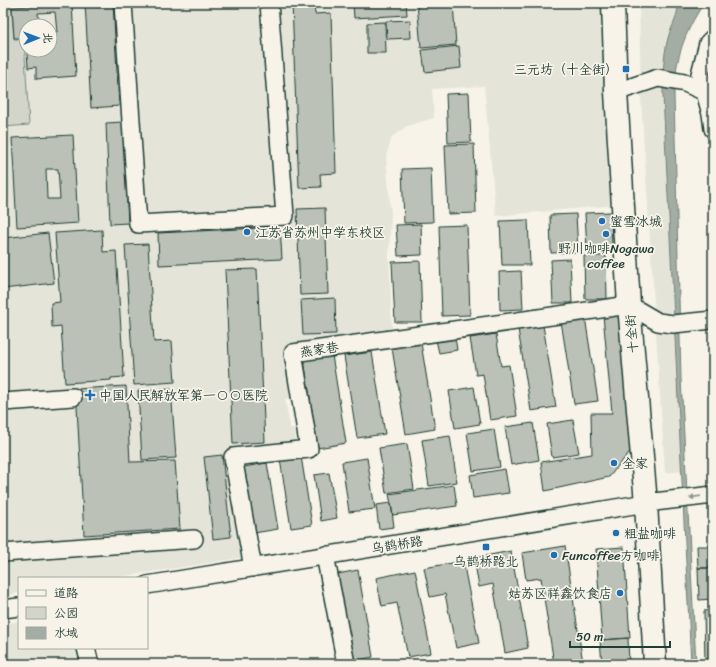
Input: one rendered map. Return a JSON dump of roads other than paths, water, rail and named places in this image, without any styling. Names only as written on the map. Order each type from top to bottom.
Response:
[{"type":"main road","name":"十全街","points":[[613,3],[616,92],[628,305],[646,503],[654,664]]},
{"type":"street","points":[[123,3],[138,224],[285,216],[269,3]]},
{"type":"street","points":[[713,38],[708,43],[700,74],[713,129]]},
{"type":"street","points":[[616,92],[658,78],[685,83],[705,92]]},
{"type":"street","points":[[628,305],[658,322],[680,323],[713,320]]},
{"type":"street","name":"燕家巷","points":[[253,568],[233,457],[309,449],[293,352],[628,305]]},
{"type":"street","points":[[3,402],[73,397]]},
{"type":"street","name":"乌鹊桥路","points":[[148,585],[646,503],[713,495]]},
{"type":"street","points":[[3,553],[194,539]]},
{"type":"street","points":[[325,555],[346,664]]},
{"type":"street","points":[[3,609],[18,607]]},
{"type":"street","points":[[86,649],[90,664]]},
{"type":"water","points":[[688,3],[704,3],[691,25],[682,47],[676,70],[674,95],[681,379],[696,664],[691,664],[663,95],[663,74],[666,45],[678,5],[685,6]]},
{"type":"place","name":"三元坊（十全街）","points":[[626,69]]},
{"type":"place","name":"蜜雪冰城","points":[[602,221]]},
{"type":"place","name":"江苏省苏州中学东校区","points":[[247,232]]},
{"type":"place","name":"野川咖啡Nogawa coffee","points":[[606,234]]},
{"type":"place","name":"中国人民解放军第一〇〇医院","points":[[90,395]]},
{"type":"place","name":"全家","points":[[614,463]]},
{"type":"place","name":"粗盐咖啡","points":[[616,533]]},
{"type":"place","name":"乌鹊桥路北","points":[[486,547]]},
{"type":"place","name":"Funcoffee方咖啡","points":[[554,555]]},
{"type":"place","name":"姑苏区祥鑫饮食店","points":[[620,593]]}]
